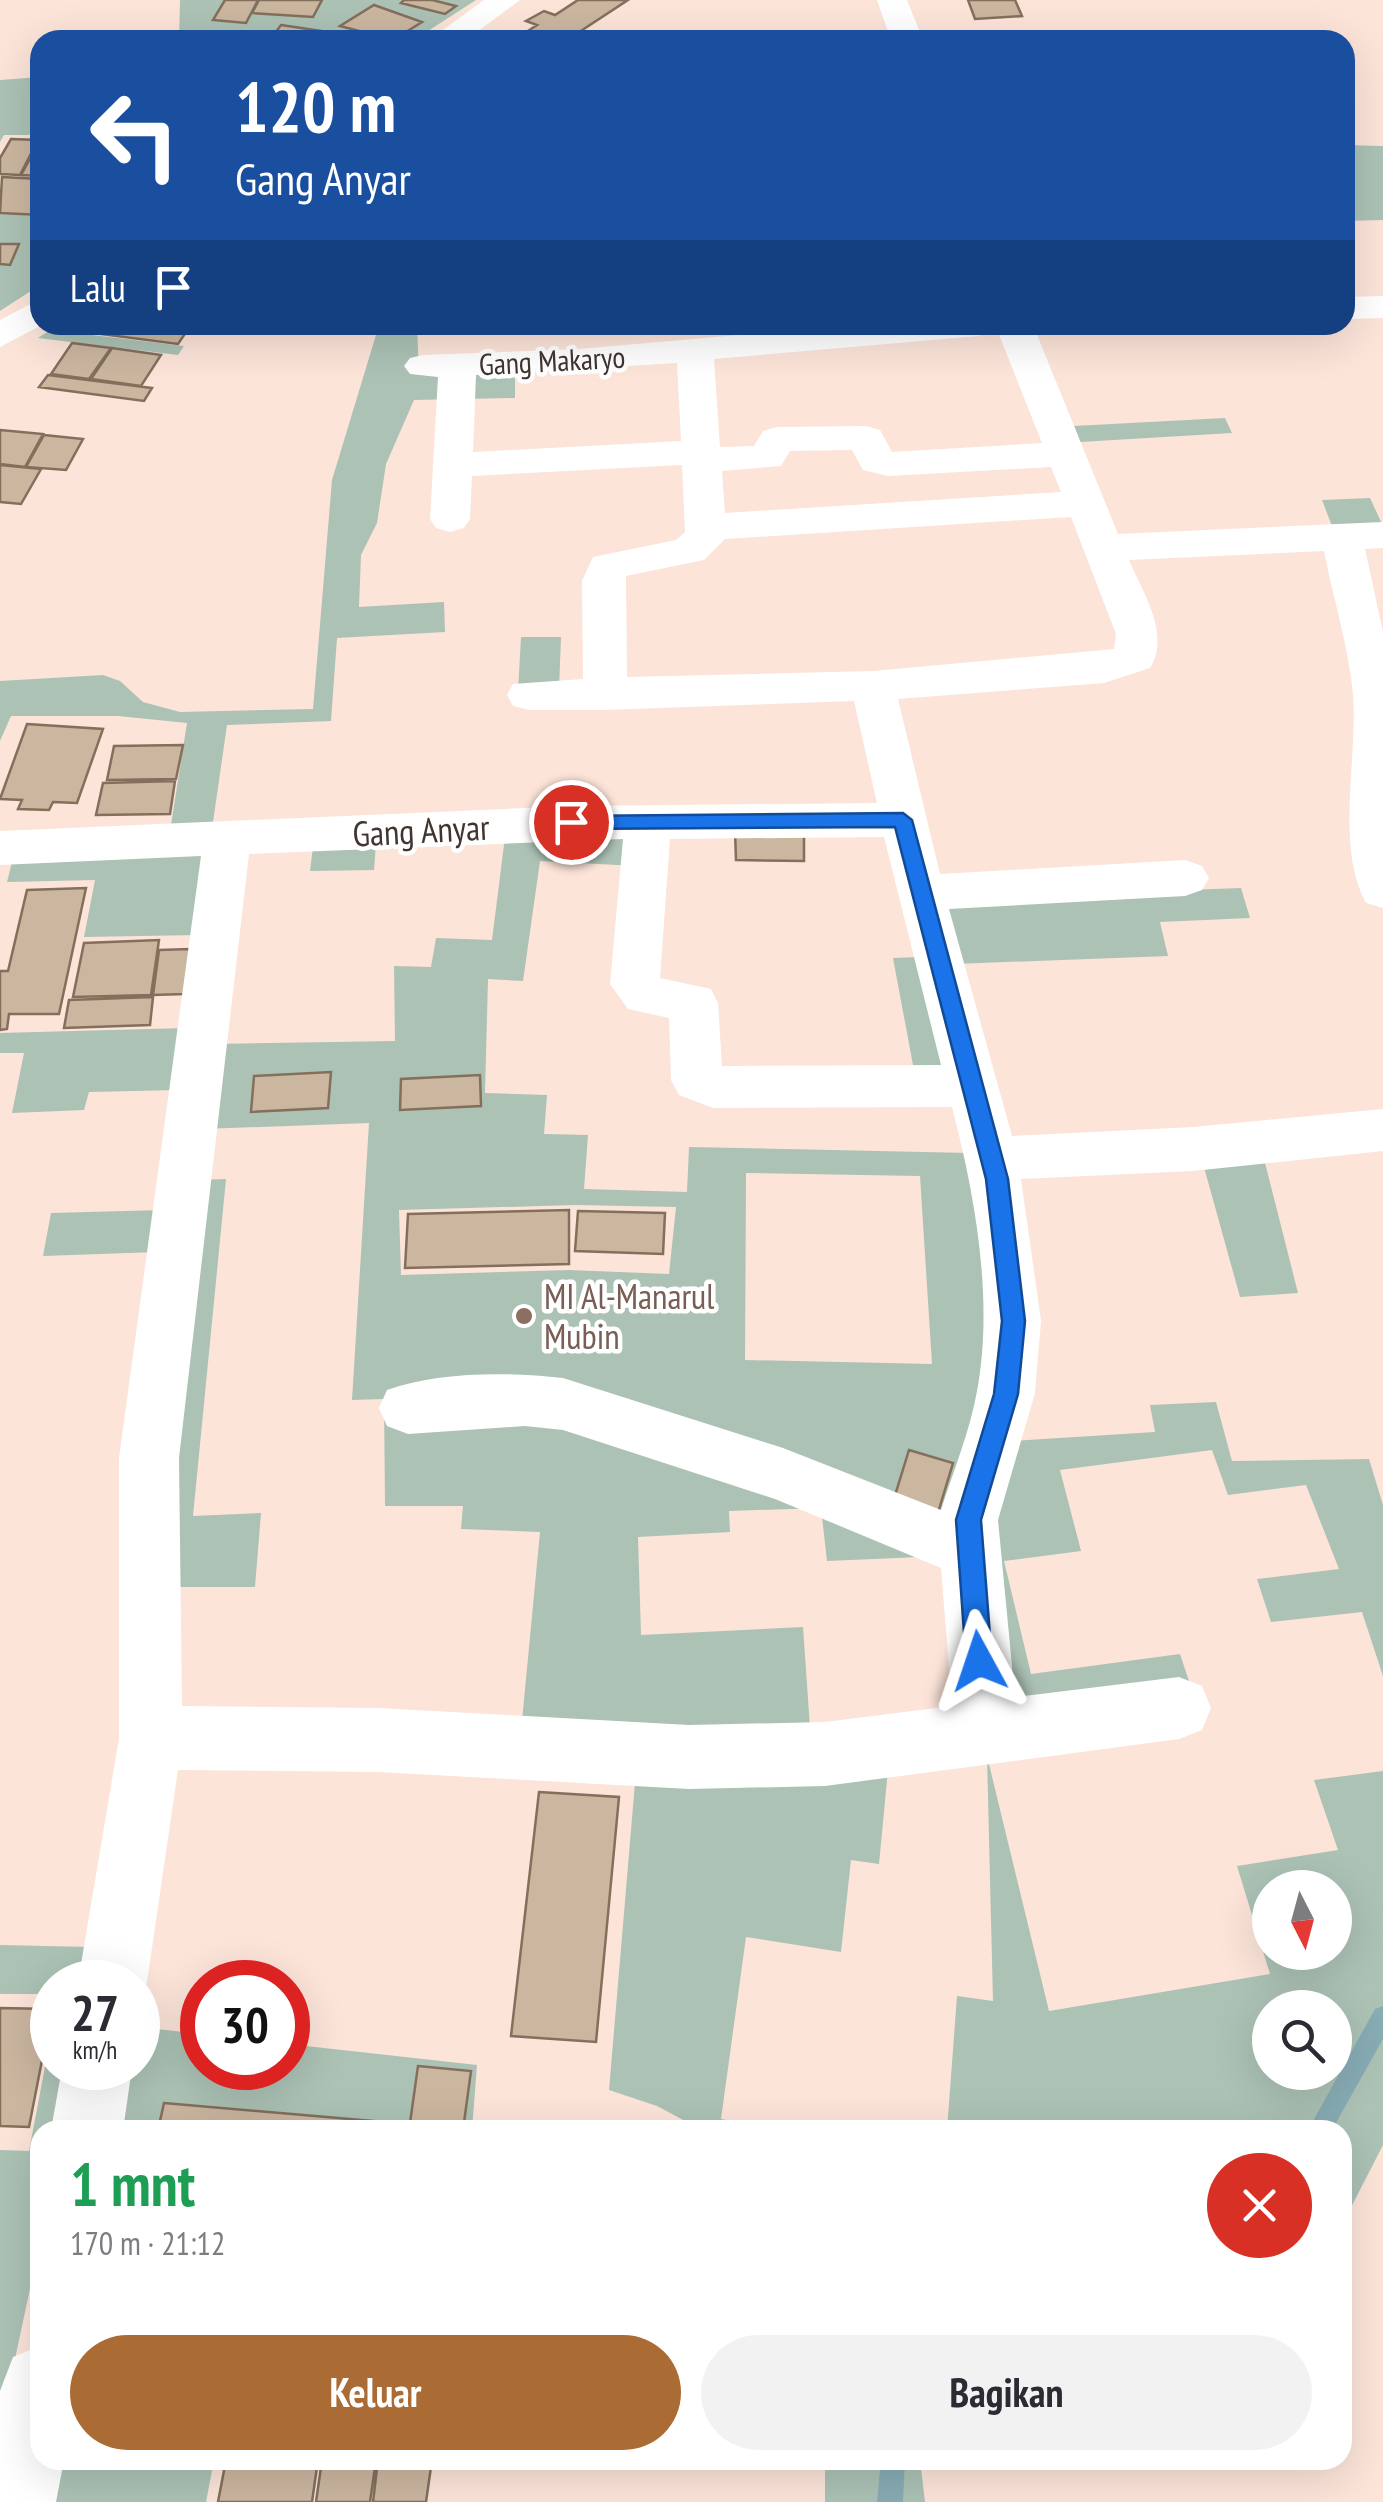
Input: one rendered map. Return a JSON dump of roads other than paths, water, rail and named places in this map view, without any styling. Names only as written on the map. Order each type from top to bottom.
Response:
[{"type":"street","points":[[460,30],[505,0]]},
{"type":"street","points":[[892,0],[903,30]]},
{"type":"street","points":[[1355,308],[1383,307]]},
{"type":"street","points":[[0,336],[30,316]]},
{"type":"street","name":"Gang Makaryo","points":[[453,466],[441,366],[695,351],[869,335]]},
{"type":"street","points":[[530,696],[873,686],[1104,668],[1134,658],[1138,634],[1018,335]]},
{"type":"street","points":[[605,695],[603,581],[608,566],[689,551],[700,544],[708,527],[695,351]]},
{"type":"street","points":[[450,519],[453,466],[767,457],[777,439],[848,436],[866,438],[878,462],[888,464],[1066,454]]},
{"type":"street","points":[[708,527],[1087,503]]},
{"type":"street","points":[[1105,548],[1362,535],[1375,695],[1374,830],[1383,890]]},
{"type":"street","points":[[873,686],[920,893],[992,1159],[1008,1266],[1013,1354],[1006,1394],[968,1520],[986,1735]]},
{"type":"street","name":"Gang Anyar","points":[[0,848],[648,821],[903,820]]},
{"type":"street","points":[[648,821],[635,984],[646,995],[693,1003],[697,1080],[713,1087],[971,1086]]},
{"type":"street","points":[[116,1960],[151,1738],[146,1510],[149,1458],[227,840]]},
{"type":"street","points":[[920,893],[1185,878]]},
{"type":"street","points":[[992,1159],[1193,1148],[1383,1130]]},
{"type":"street","points":[[408,1408],[524,1400],[563,1404],[783,1475],[968,1550]]},
{"type":"street","points":[[151,1738],[380,1740],[688,1757],[826,1754],[1179,1708]]},
{"type":"street","points":[[89,2120],[94,2090]]},
{"type":"street","points":[[16,2502],[30,2433]]},
{"type":"waterway","points":[[1325,2120],[1383,2017]]},
{"type":"waterway","points":[[890,2502],[892,2470]]},
{"type":"place","name":"MI Al-Manarul Mubin","points":[[524,1316]]}]
